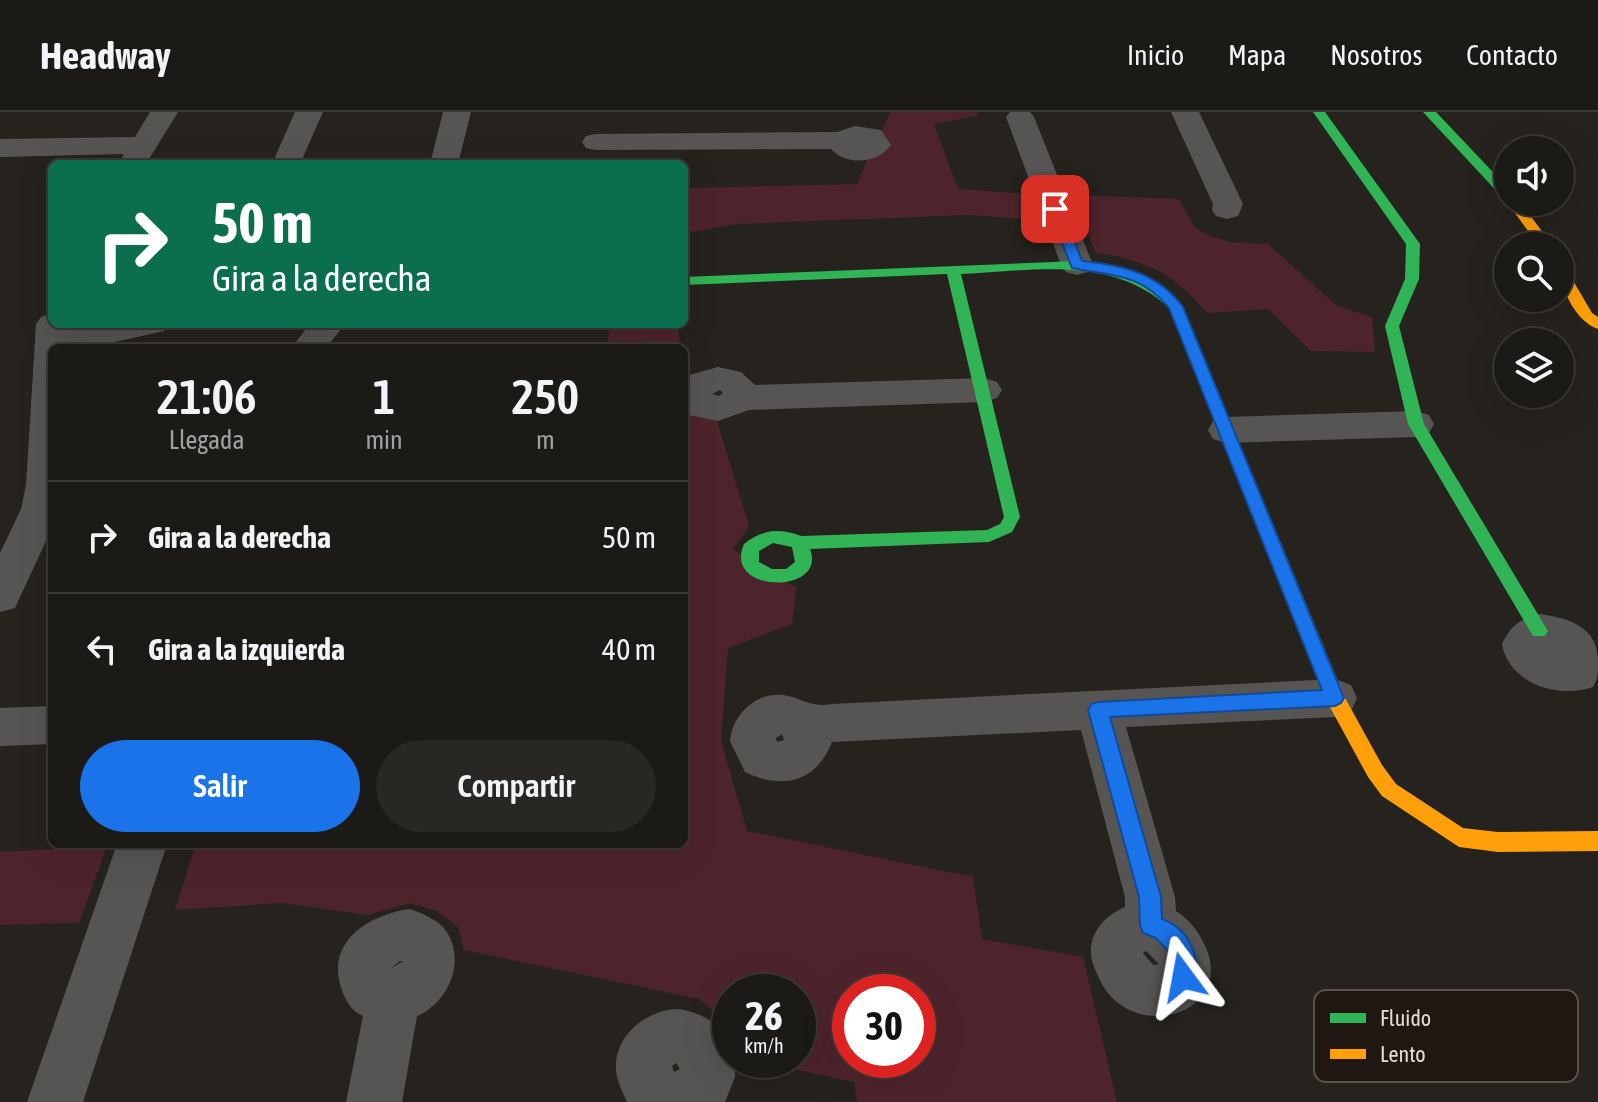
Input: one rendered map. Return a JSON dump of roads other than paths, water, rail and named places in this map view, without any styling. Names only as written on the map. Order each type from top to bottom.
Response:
[{"type":"street","points":[[0,148],[138,154],[164,112]]},
{"type":"street","points":[[288,160],[309,112]]},
{"type":"street","points":[[445,160],[457,112]]},
{"type":"street","points":[[599,112],[595,153],[842,140]]},
{"type":"street","points":[[1185,112],[1228,204],[1227,210]]},
{"type":"street","points":[[1319,112],[1413,244],[1410,288],[1395,312],[1392,326],[1416,424],[1539,631]]},
{"type":"street","points":[[1429,112],[1494,180]]},
{"type":"street","points":[[1012,115],[1077,265]]},
{"type":"street","points":[[688,281],[1077,265],[1117,269],[1141,278],[1164,292],[1176,307],[1335,698],[1375,771],[1389,790],[1459,837],[1498,842],[1598,841]]},
{"type":"street","points":[[799,543],[989,536],[1006,528],[1012,517],[953,270]]},
{"type":"street","points":[[1574,294],[1587,316],[1598,324]]},
{"type":"street","points":[[52,335],[116,328]]},
{"type":"street","points":[[311,344],[325,328]]},
{"type":"street","points":[[740,398],[984,390]]},
{"type":"street","points":[[0,596],[41,509],[48,421]]},
{"type":"street","points":[[1226,430],[1416,424]]},
{"type":"street","points":[[807,728],[832,723],[1335,698]]},
{"type":"street","points":[[1098,710],[1150,897],[1151,925]]},
{"type":"street","points":[[0,727],[48,725]]},
{"type":"street","points":[[55,1102],[141,848]]},
{"type":"street","points":[[374,1102],[393,998]]}]
